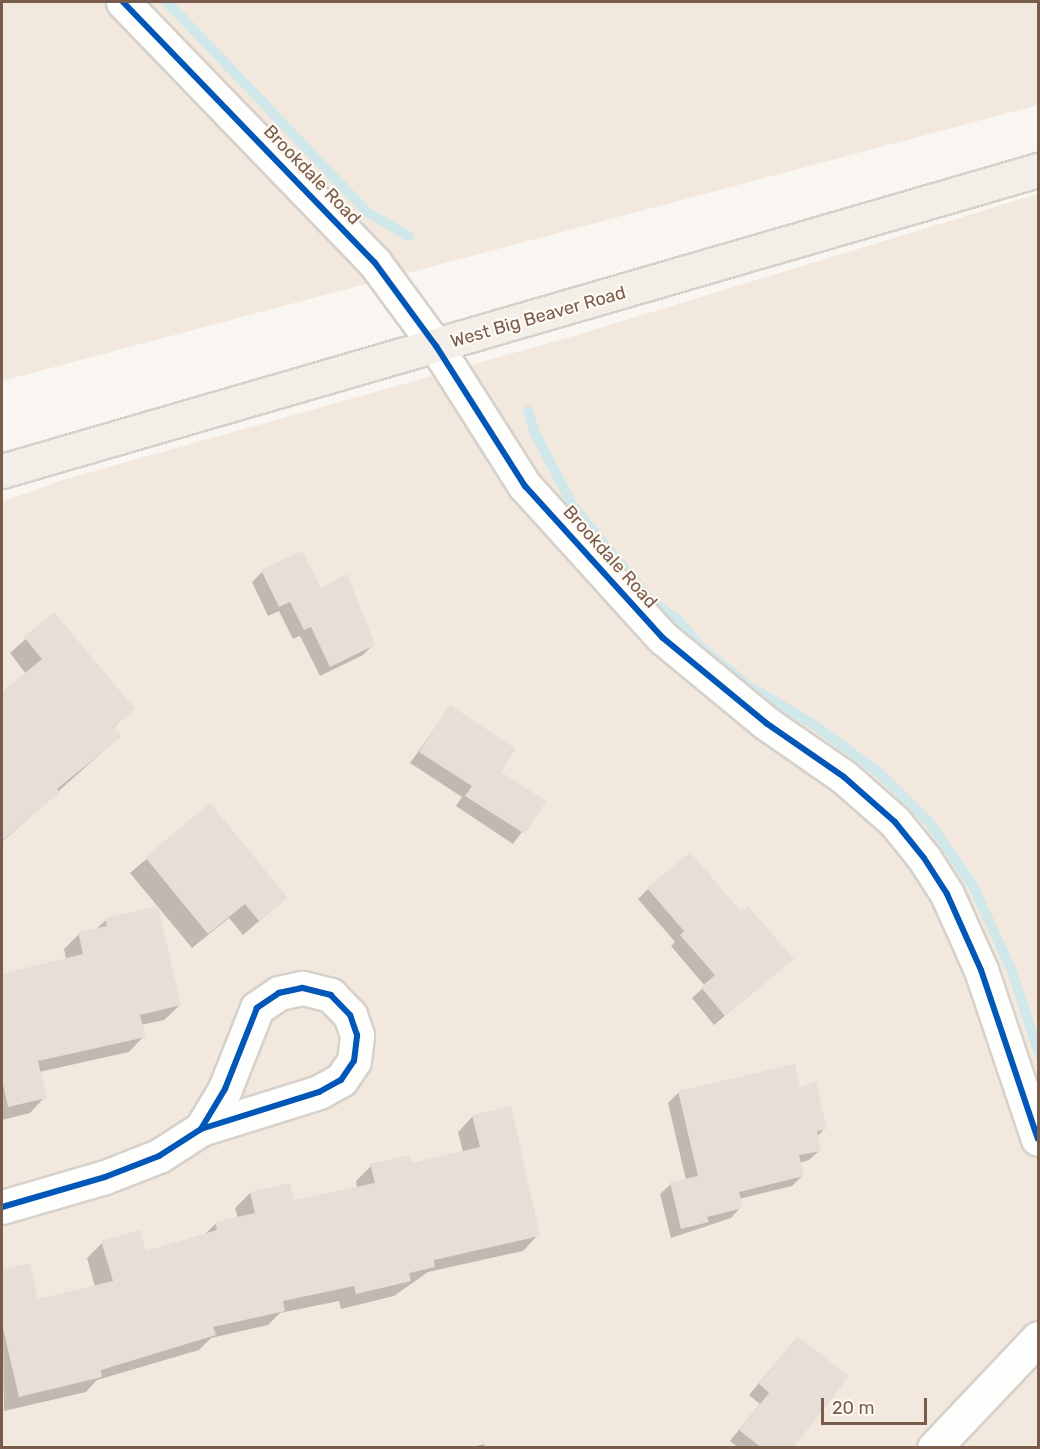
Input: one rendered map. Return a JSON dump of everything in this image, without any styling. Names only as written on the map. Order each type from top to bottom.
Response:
[{"type":"main road","name":"West Big Beaver Road","points":[[2,471],[1038,170]]},
{"type":"street","name":"Brookdale Road","points":[[123,2],[375,263],[436,346],[525,486],[663,638],[766,723],[844,777],[894,822],[924,858],[946,894],[981,970],[1038,1139]]},
{"type":"street","points":[[2,1207],[148,1160],[201,1129],[319,1092],[341,1080],[354,1061],[357,1035],[350,1015],[331,995],[302,988],[279,993],[257,1008],[225,1089],[201,1129]]},
{"type":"street","points":[[934,1448],[1038,1338]]},
{"type":"shaded area","points":[[2,2],[1038,2],[1038,105],[2,381]]},
{"type":"shaded area","points":[[1038,194],[1038,1447],[2,1448],[2,502],[63,480],[567,338]]},
{"type":"building","points":[[302,551],[321,588],[347,574],[375,645],[330,667],[311,627],[304,630],[290,602],[279,607],[261,570]]},
{"type":"building","points":[[54,612],[135,709],[113,727],[122,736],[57,789],[59,793],[2,841],[2,692],[42,659],[24,637]]},
{"type":"building","points":[[450,705],[516,749],[501,772],[546,801],[525,834],[465,796],[472,786],[419,752]]},
{"type":"building","points":[[210,803],[288,898],[259,921],[245,904],[208,934],[145,857]]},
{"type":"building","points":[[690,852],[741,912],[748,906],[794,959],[725,1016],[701,987],[715,975],[680,935],[684,931],[647,888]]},
{"type":"building","points":[[158,906],[181,1005],[140,1015],[146,1037],[38,1061],[47,1098],[8,1107],[2,1080],[2,974],[83,954],[78,932],[107,926],[105,918]]},
{"type":"building","points":[[795,1064],[800,1087],[816,1082],[827,1129],[817,1131],[821,1151],[799,1155],[804,1176],[739,1192],[743,1208],[707,1217],[709,1222],[681,1229],[670,1182],[698,1176],[678,1091]]},
{"type":"building","points":[[511,1106],[540,1236],[434,1260],[435,1267],[409,1273],[411,1281],[356,1294],[354,1286],[283,1301],[285,1311],[213,1327],[216,1335],[101,1370],[102,1377],[19,1397],[2,1324],[2,1270],[30,1263],[38,1299],[113,1281],[101,1241],[140,1230],[146,1251],[217,1230],[215,1222],[255,1213],[250,1192],[290,1183],[294,1200],[375,1183],[370,1164],[410,1155],[412,1163],[480,1147],[472,1115]]},
{"type":"building","points":[[797,1336],[849,1376],[793,1448],[762,1448],[739,1430],[769,1393],[759,1384]]},
{"type":"waterway","points":[[167,2],[367,212],[408,236]]},
{"type":"waterway","points":[[528,411],[536,435],[573,506],[651,601],[677,619],[700,646],[747,685],[813,724],[879,773],[929,822],[972,884],[1012,971],[1038,1051]]},
{"type":"cycle path","points":[[123,2],[375,263],[436,346],[525,486],[663,638],[766,723],[844,777],[895,822],[924,858],[947,894],[981,970],[1038,1139]]},
{"type":"cycle path","points":[[2,1207],[105,1177],[159,1156],[201,1129],[319,1092],[341,1080],[354,1061],[357,1035],[350,1015],[331,995],[302,988],[279,993],[257,1008],[225,1089],[201,1129]]}]
